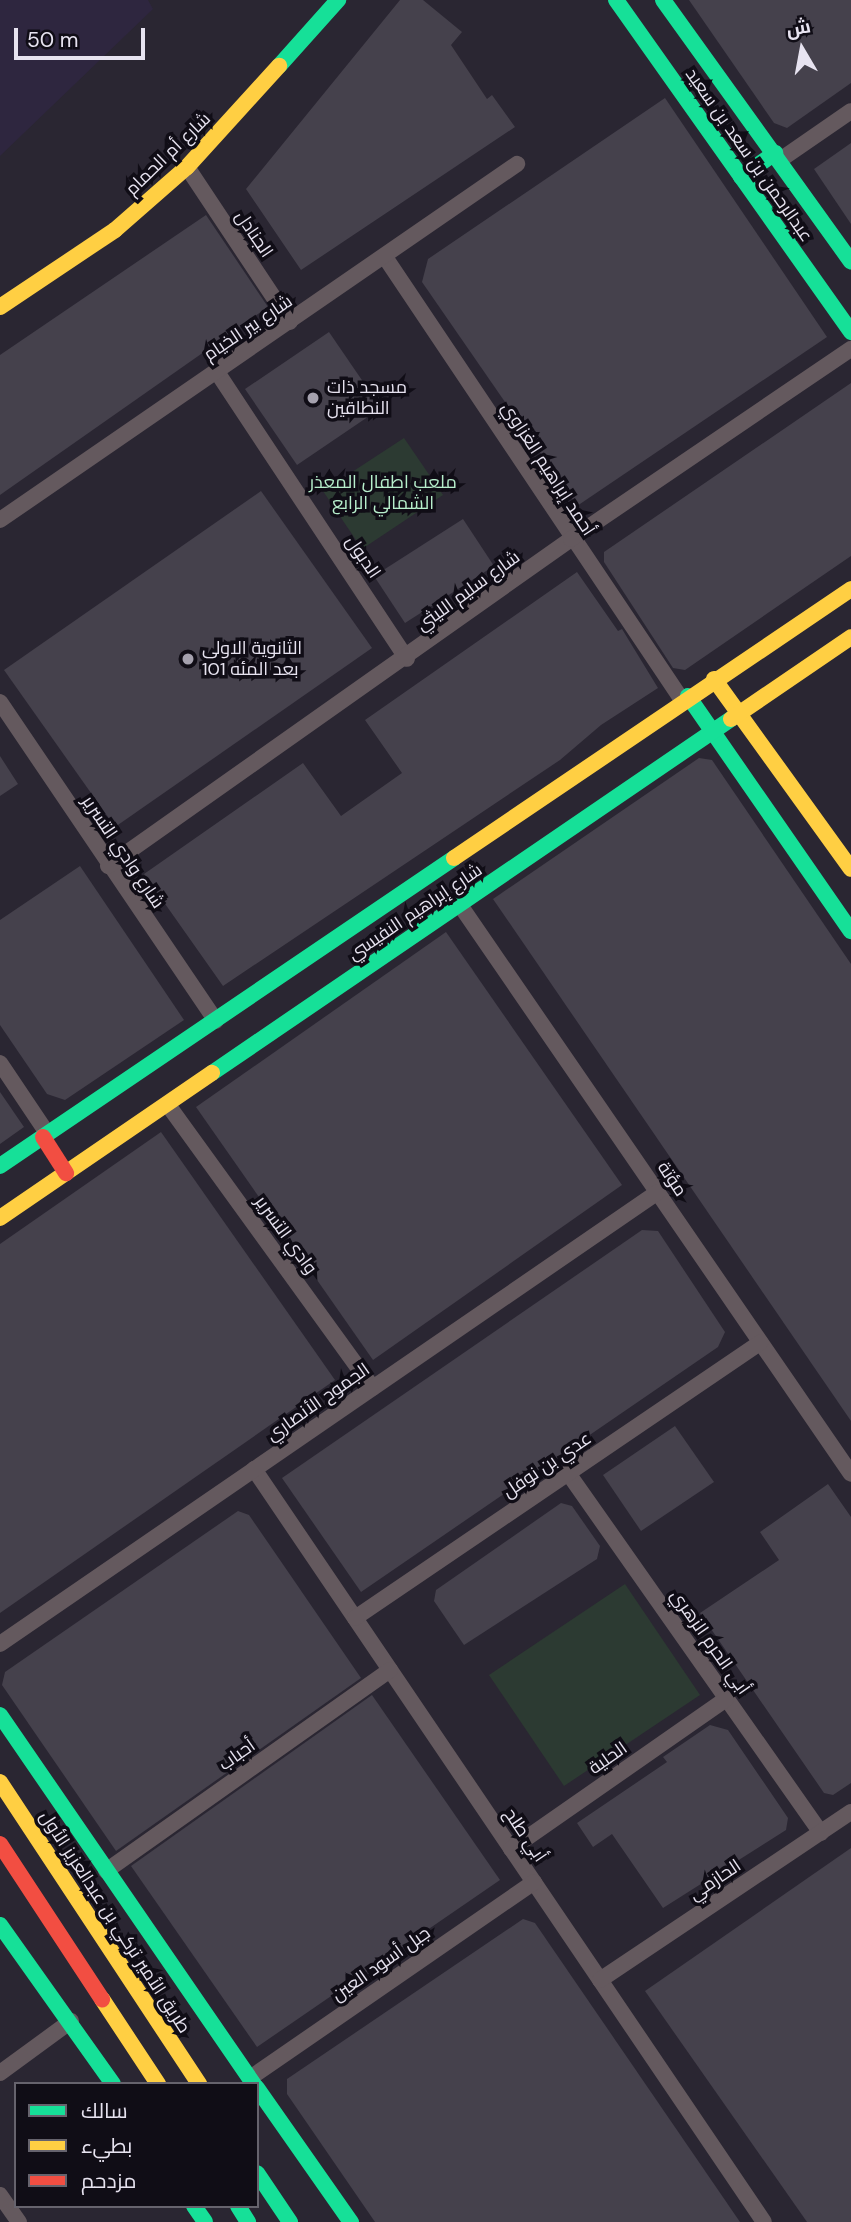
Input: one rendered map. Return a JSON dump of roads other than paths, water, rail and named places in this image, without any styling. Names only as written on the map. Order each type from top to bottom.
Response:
[{"type":"street","name":"شارع أم الحمام","points":[[0,307],[116,230],[187,167],[338,0]]},
{"type":"street","name":"عبدالرحمن بن سعد بن سعيد","points":[[616,0],[679,55],[777,157],[851,262]]},
{"type":"street","name":"عبدالرحمن بن سعد بن سعيد","points":[[663,0],[679,55],[741,177],[851,332]]},
{"type":"street","points":[[741,177],[851,111]]},
{"type":"street","name":"شارع بير الخيام","points":[[0,520],[517,164]]},
{"type":"street","name":"الجنادل","points":[[187,167],[290,322]]},
{"type":"street","name":"أحمد إبراهيم الغزاوي","points":[[385,257],[571,539],[685,698]]},
{"type":"street","name":"شارع سليم الليثي","points":[[108,866],[407,659],[571,539],[851,349]]},
{"type":"street","name":"الدبول","points":[[218,372],[407,659]]},
{"type":"street","name":"شارع إبراهيم النفيسي","points":[[0,1166],[216,1021],[685,698],[851,590]]},
{"type":"street","name":"شارع إبراهيم النفيسي","points":[[0,1218],[851,637]]},
{"type":"street","points":[[714,679],[851,869]]},
{"type":"street","points":[[685,698],[714,732],[851,931]]},
{"type":"street","name":"شارع وادي التسرير","points":[[0,702],[108,866],[216,1021]]},
{"type":"street","name":"مؤتة","points":[[460,905],[851,1474]]},
{"type":"street","points":[[0,1063],[66,1173]]},
{"type":"street","name":"وادي التسرير","points":[[168,1105],[373,1388]]},
{"type":"street","name":"الجموح الأنصاري","points":[[0,1644],[658,1192]]},
{"type":"street","name":"عدي بن نوفل","points":[[355,1618],[760,1343]]},
{"type":"street","name":"أبي طلح","points":[[254,1469],[764,2222]]},
{"type":"street","name":"أبي الحرم الزهري","points":[[568,1473],[821,1833]]},
{"type":"street","name":"أحباب","points":[[106,1871],[390,1670]]},
{"type":"street","name":"الحلية","points":[[511,1849],[726,1699]]},
{"type":"street","points":[[0,1715],[253,2082]]},
{"type":"street","name":"طريق الأمير تركي بن عبدالعزيز الأول","points":[[0,1782],[198,2082]]},
{"type":"street","name":"الحازمي","points":[[600,1980],[851,1812]]},
{"type":"street","points":[[0,1844],[157,2082]]},
{"type":"street","points":[[0,1854],[34,1894]]},
{"type":"street","name":"جبل أسود العين","points":[[255,2082],[534,1882]]},
{"type":"street","points":[[0,1925],[71,2021],[112,2082]]},
{"type":"street","points":[[0,2073],[71,2021]]},
{"type":"street","points":[[259,2090],[351,2222]]},
{"type":"street","points":[[259,2176],[290,2222]]},
{"type":"street","points":[[0,2195],[19,2222]]},
{"type":"place","name":"مسجد ذات النطاقين","points":[[313,398]]},
{"type":"place","name":"الثانوية الاولى بعد المئه 101","points":[[188,659]]},
{"type":"park label","name":"ملعب اطفال المعذر الشمالي الرابع","points":[[383,493]]}]
